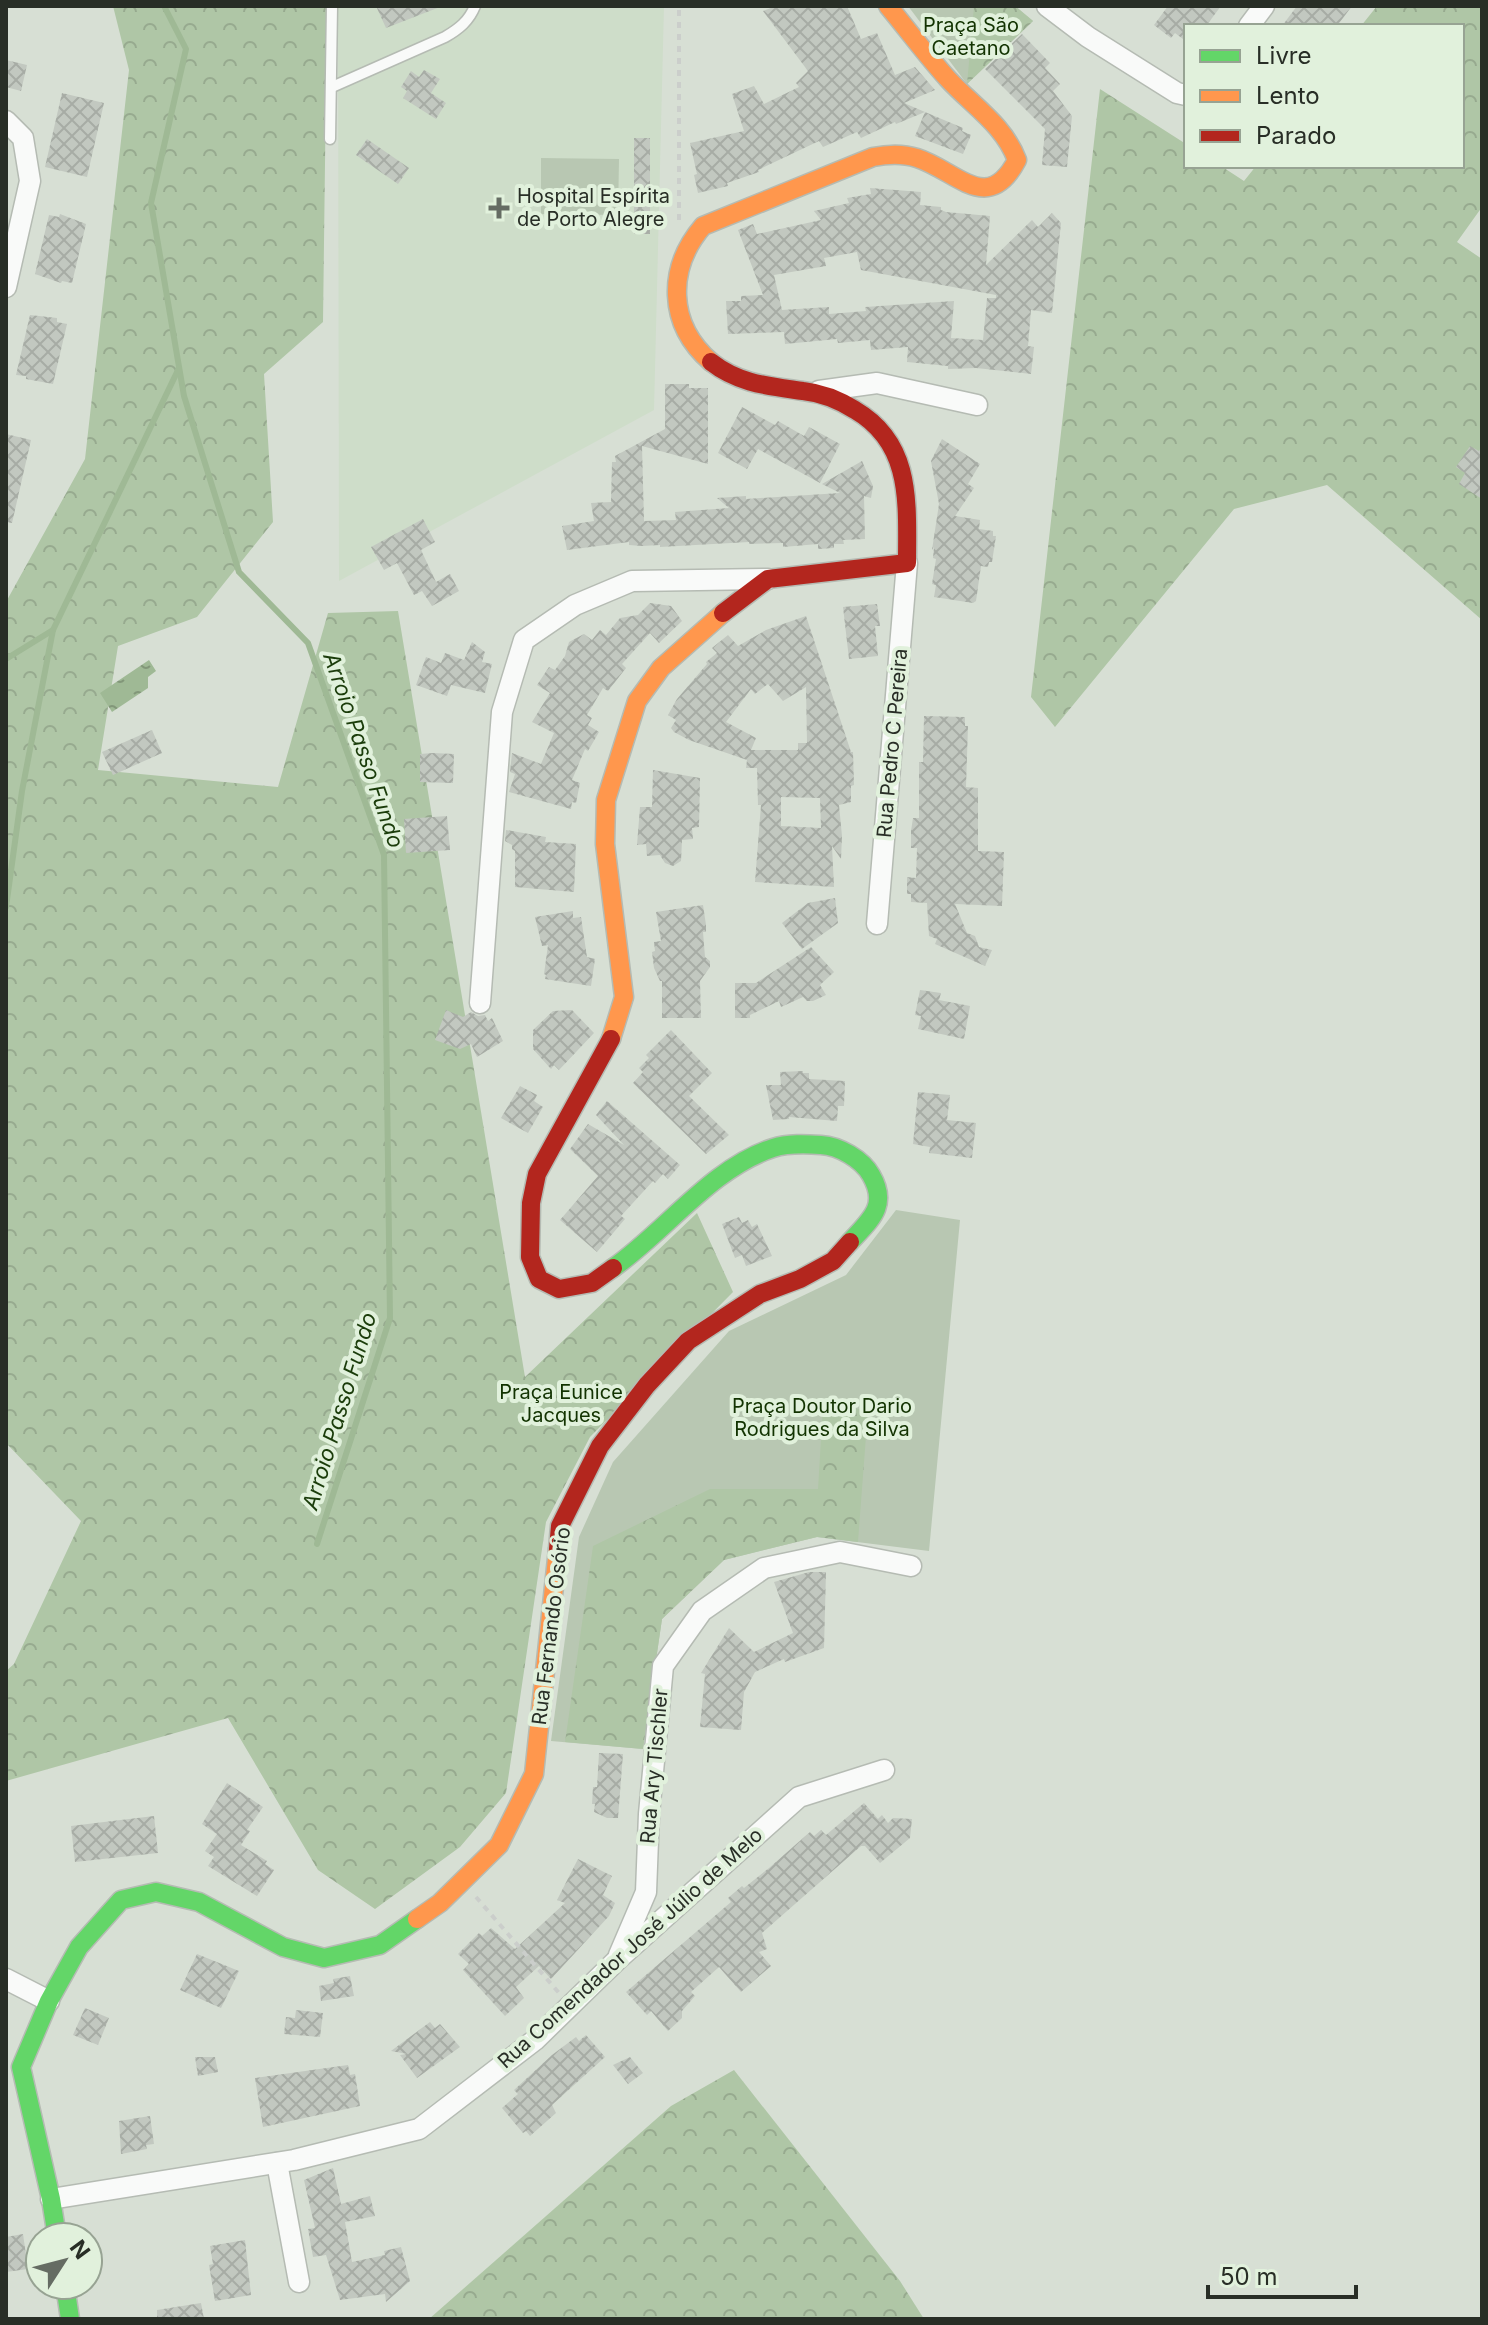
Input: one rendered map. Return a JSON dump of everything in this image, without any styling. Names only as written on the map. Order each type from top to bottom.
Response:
[{"type":"street","points":[[888,6],[948,79],[1000,129],[1011,144],[1017,160],[1013,172],[1003,183],[990,189],[978,188],[920,158],[898,153],[873,157],[703,226],[679,260],[675,282],[683,328],[701,354],[726,372],[761,386],[815,392],[877,383],[977,405]]},
{"type":"street","points":[[1047,6],[1114,53],[1184,95]]},
{"type":"street","points":[[1250,24],[1264,6]]},
{"type":"street","points":[[6,121],[23,138],[30,181],[6,287]]},
{"type":"street","points":[[480,1003],[502,712],[524,640],[575,605],[632,581],[768,579],[907,563],[906,505],[901,467],[884,432],[855,409],[815,392]]},
{"type":"street","name":"Rua Pedro C Pereira","points":[[877,924],[907,563]]},
{"type":"street","name":"Rua Fernando Osório","points":[[54,2221],[51,2199],[14,2072],[79,1947],[121,1900],[156,1892],[199,1902],[283,1947],[324,1958],[380,1945],[440,1903],[499,1845],[534,1774],[560,1526],[600,1446],[647,1385],[688,1341],[760,1294],[800,1279],[833,1261],[876,1213],[879,1189],[866,1166],[833,1146],[794,1145],[773,1148],[724,1173],[621,1263],[592,1283],[559,1289],[539,1279],[530,1257],[531,1203],[537,1174],[615,1031],[624,997],[605,844],[606,800],[637,701],[661,668],[706,627],[768,579]]},
{"type":"street","name":"Rua Ary Tischler","points":[[616,1961],[646,1892],[649,1814],[663,1666],[702,1611],[764,1568],[840,1552],[911,1566]]},
{"type":"street","name":"Rua Comendador José Júlio de Melo","points":[[51,2199],[277,2163],[419,2129],[535,2040],[616,1961],[799,1797],[884,1770]]},
{"type":"street","points":[[6,1979],[49,2001]]},
{"type":"street","points":[[277,2163],[299,2282]]},
{"type":"lane","points":[[330,139],[332,6]]},
{"type":"lane","points":[[332,87],[445,37],[460,28],[475,6]]},
{"type":"path","points":[[679,6],[679,228]]},
{"type":"path","points":[[462,1881],[571,2007]]},
{"type":"shaded area","name":"Hospital Espírita de Porto Alegre","points":[[338,6],[664,6],[654,410],[339,581]]},
{"type":"green space","name":"Praça Eunice Jacques","points":[[113,6],[327,6],[323,322],[264,374],[273,522],[197,617],[118,646],[98,770],[278,787],[328,613],[398,611],[525,1377],[697,1213],[733,1292],[590,1437],[546,1522],[506,1793],[460,1847],[375,1909],[318,1870],[228,1718],[6,1781],[6,1671],[14,1664],[81,1521],[6,1443],[6,602],[85,459],[129,70]]},
{"type":"green space","name":"Praça São Caetano","points":[[908,6],[1015,6],[1033,21],[967,84]]},
{"type":"green space","points":[[974,6],[1015,6],[1033,21],[967,84]]},
{"type":"green space","points":[[1377,6],[1482,6],[1482,207],[1457,242],[1482,259],[1482,620],[1327,485],[1234,509],[1055,727],[1031,697],[1100,89],[1184,143],[1184,168],[1224,168],[1244,181],[1254,168],[1464,168],[1464,24],[1363,24]]},
{"type":"green space","points":[[541,158],[619,159],[618,215],[541,214]]},
{"type":"green space","name":"Praça Doutor Dario Rodrigues da Silva","points":[[896,1210],[960,1220],[929,1551],[817,1537],[724,1560],[662,1619],[643,1749],[551,1741],[579,1537],[613,1462],[729,1331],[846,1275]]},
{"type":"green space","points":[[823,1405],[868,1410],[858,1542],[817,1537],[724,1560],[662,1619],[643,1749],[565,1742],[593,1546],[710,1489],[818,1489]]},
{"type":"green space","points":[[734,2070],[900,2281],[924,2319],[429,2319],[671,2106]]},
{"type":"water","points":[[149,660],[156,671],[148,677],[148,688],[112,712],[100,693]]},
{"type":"building","points":[[376,6],[440,6],[440,7],[386,28]]},
{"type":"building","points":[[776,6],[847,6],[861,39],[877,33],[895,75],[915,67],[935,90],[904,103],[925,112],[861,138],[857,132],[823,147],[819,141],[759,172],[727,183],[728,186],[698,193],[690,143],[744,131],[732,94],[754,86],[764,104],[799,87],[796,83],[808,71],[763,11]]},
{"type":"building","points":[[1168,6],[1221,6],[1208,24],[1184,24],[1183,39],[1175,33],[1171,38],[1154,25]]},
{"type":"building","points":[[1297,6],[1352,6],[1338,24],[1284,24]]},
{"type":"building","points":[[1022,34],[1050,63],[1045,68],[1060,84],[1053,91],[1072,116],[1067,167],[1042,165],[1045,129],[985,69]]},
{"type":"building","points":[[6,60],[27,65],[21,91],[6,87]]},
{"type":"building","points":[[424,70],[440,79],[431,93],[446,103],[436,119],[403,98],[407,91],[401,87],[411,71],[419,77]]},
{"type":"building","points":[[62,93],[104,103],[87,177],[45,167]]},
{"type":"building","points":[[925,112],[963,128],[962,131],[971,135],[963,154],[915,136]]},
{"type":"building","points":[[634,138],[650,138],[650,234],[634,234]]},
{"type":"building","points":[[367,139],[409,168],[398,184],[356,155]]},
{"type":"building","points":[[870,188],[921,192],[920,205],[941,207],[946,212],[990,216],[986,265],[1032,220],[1038,227],[1052,213],[1061,223],[1052,313],[1031,310],[1028,346],[1034,347],[1031,374],[976,368],[948,369],[948,366],[907,362],[908,347],[871,350],[870,340],[838,343],[837,339],[785,344],[784,332],[728,334],[726,301],[741,301],[741,296],[763,295],[738,230],[753,224],[757,234],[821,220],[814,211],[849,203],[847,198],[871,194]],"holes":[[[857,252],[861,270],[996,295],[996,298],[987,298],[983,340],[951,338],[954,301],[865,307],[866,311],[829,314],[829,307],[782,310],[774,275],[826,266],[824,258]]]},
{"type":"building","points":[[60,214],[86,224],[72,283],[61,283],[35,274],[49,215],[59,217]]},
{"type":"building","points":[[30,315],[57,318],[57,322],[67,324],[53,384],[16,375]]},
{"type":"building","points":[[665,384],[708,388],[708,464],[642,446],[644,521],[676,520],[675,512],[729,508],[717,498],[840,493],[822,484],[862,461],[873,486],[871,498],[864,496],[865,539],[843,540],[844,544],[834,544],[834,548],[818,549],[818,544],[783,547],[783,543],[749,542],[660,547],[629,545],[629,542],[567,550],[562,526],[594,521],[591,503],[611,502],[612,462],[616,462],[615,456],[665,429]]},
{"type":"building","points":[[742,407],[775,425],[778,421],[804,436],[809,427],[840,444],[820,483],[758,449],[747,469],[718,453]]},
{"type":"building","points":[[6,434],[31,440],[12,523],[6,522]]},
{"type":"building","points":[[942,439],[980,464],[968,484],[974,488],[955,516],[980,520],[979,529],[993,531],[993,536],[996,536],[992,562],[988,567],[981,566],[976,601],[973,603],[934,597],[936,585],[932,584],[936,559],[933,558],[934,547],[932,550],[939,504],[931,461]]},
{"type":"building","points":[[1470,446],[1479,451],[1482,446],[1482,499],[1459,484],[1465,473],[1456,467]]},
{"type":"building","points":[[423,519],[435,542],[421,550],[436,582],[450,574],[459,591],[432,606],[422,591],[414,595],[397,563],[384,570],[371,547]]},
{"type":"building","points":[[650,603],[671,606],[682,621],[659,643],[650,633],[622,664],[626,668],[608,691],[603,688],[587,715],[592,718],[588,725],[599,732],[588,751],[585,749],[572,780],[580,783],[576,803],[572,802],[571,809],[509,792],[515,774],[510,772],[512,753],[541,764],[554,733],[532,722],[550,693],[537,685],[549,667],[555,670],[565,656],[569,642],[584,634],[592,640],[600,630],[606,635],[620,618],[638,615]]},
{"type":"building","points":[[877,604],[880,626],[875,626],[878,656],[849,659],[843,607]]},
{"type":"building","points":[[806,616],[853,752],[851,802],[839,805],[841,859],[832,846],[834,887],[755,882],[761,805],[758,805],[757,768],[746,768],[747,760],[689,740],[671,728],[676,720],[668,715],[706,662],[717,653],[712,648],[728,635],[738,646],[766,630]],"holes":[[[768,684],[783,701],[806,687],[807,743],[798,743],[798,750],[751,750],[756,738],[726,722],[751,689],[755,694]],[[781,797],[820,798],[821,828],[781,826]]]},
{"type":"building","points":[[472,642],[485,652],[482,662],[492,664],[485,693],[451,685],[447,696],[416,685],[426,657],[441,663],[445,653],[464,660]]},
{"type":"building","points":[[924,716],[965,717],[965,726],[968,726],[966,787],[978,788],[978,851],[1004,852],[1002,906],[955,904],[967,933],[975,936],[979,947],[992,950],[985,966],[935,944],[937,939],[929,936],[927,903],[911,902],[911,894],[907,894],[907,877],[916,878],[917,848],[911,848],[911,831],[913,818],[919,818],[919,762],[923,762]]},
{"type":"building","points":[[152,730],[162,753],[113,775],[102,752]]},
{"type":"building","points":[[420,754],[454,754],[453,783],[420,782]]},
{"type":"building","points":[[653,770],[700,778],[699,827],[692,828],[693,839],[682,840],[681,861],[673,866],[665,863],[660,855],[647,856],[646,844],[637,845],[640,807],[652,807]]},
{"type":"building","points":[[447,816],[450,850],[406,853],[404,819]]},
{"type":"building","points":[[506,830],[546,837],[545,842],[576,844],[574,892],[515,887],[515,851],[505,841]]},
{"type":"building","points":[[835,898],[838,923],[802,949],[782,923],[808,903]]},
{"type":"building","points":[[703,905],[705,957],[710,961],[710,967],[700,981],[701,1018],[662,1018],[662,981],[654,968],[652,952],[655,951],[654,942],[661,941],[656,912]]},
{"type":"building","points":[[573,911],[573,918],[581,917],[587,957],[595,959],[591,986],[545,979],[548,945],[542,946],[535,917]]},
{"type":"building","points":[[811,947],[834,972],[820,985],[826,995],[813,1001],[803,997],[781,1007],[779,1001],[750,1015],[750,1018],[735,1018],[735,983],[756,983]]},
{"type":"building","points":[[920,990],[941,993],[939,1000],[970,1006],[964,1039],[918,1029],[921,1016],[915,1015]]},
{"type":"building","points":[[446,1010],[463,1017],[471,1012],[478,1016],[485,1015],[488,1021],[492,1018],[503,1041],[477,1057],[471,1044],[460,1049],[435,1040]]},
{"type":"building","points":[[572,1010],[594,1033],[559,1070],[554,1065],[551,1069],[533,1049],[533,1030],[553,1011]]},
{"type":"building","points":[[671,1030],[712,1073],[689,1096],[729,1135],[706,1154],[633,1083],[643,1072],[639,1068],[649,1058],[646,1055]]},
{"type":"building","points":[[780,1072],[809,1073],[809,1079],[845,1081],[844,1106],[838,1106],[837,1121],[789,1117],[773,1120],[766,1085],[781,1085]]},
{"type":"building","points":[[520,1086],[537,1095],[534,1101],[543,1107],[528,1133],[501,1118]]},
{"type":"building","points":[[918,1092],[950,1095],[947,1120],[976,1123],[972,1158],[929,1153],[930,1147],[913,1144]]},
{"type":"building","points":[[607,1101],[680,1165],[668,1179],[663,1174],[655,1183],[653,1181],[621,1216],[625,1219],[597,1252],[560,1220],[598,1176],[570,1149],[588,1124],[624,1145],[596,1115]]},
{"type":"building","points":[[739,1217],[742,1223],[748,1220],[752,1227],[757,1224],[772,1256],[746,1266],[742,1255],[735,1258],[722,1224]]},
{"type":"building","points":[[809,1572],[826,1572],[824,1648],[785,1662],[784,1659],[755,1672],[744,1692],[741,1730],[700,1727],[705,1674],[701,1673],[729,1628],[754,1652],[793,1633],[774,1582]]},
{"type":"building","points":[[599,1753],[623,1754],[618,1818],[607,1818],[594,1812],[593,1787],[597,1787]]},
{"type":"building","points":[[227,1783],[263,1807],[241,1845],[267,1861],[265,1864],[274,1870],[257,1896],[208,1866],[214,1857],[205,1851],[217,1834],[202,1824]]},
{"type":"building","points":[[864,1803],[878,1819],[882,1815],[888,1823],[893,1818],[912,1819],[910,1838],[880,1863],[865,1846],[861,1846],[762,1933],[767,1949],[759,1952],[771,1966],[741,1992],[719,1967],[691,1992],[695,1996],[682,2011],[682,2018],[668,2031],[651,2011],[647,2015],[626,1992],[731,1902],[728,1898],[810,1832],[814,1836],[821,1830],[826,1835]]},
{"type":"building","points":[[154,1816],[158,1853],[75,1862],[71,1826]]},
{"type":"building","points":[[578,1859],[612,1876],[603,1895],[615,1903],[609,1916],[551,1979],[539,1966],[516,1987],[524,1998],[505,2016],[463,1970],[469,1964],[458,1954],[479,1933],[482,1936],[491,1928],[515,1949],[565,1903],[557,1900]]},
{"type":"building","points":[[197,1954],[239,1971],[221,2008],[180,1990]]},
{"type":"building","points":[[350,1976],[354,1996],[321,2001],[319,1986]]},
{"type":"building","points":[[85,2008],[109,2018],[98,2045],[73,2035]]},
{"type":"building","points":[[296,2010],[323,2013],[320,2037],[284,2034],[286,2017],[295,2018]]},
{"type":"building","points":[[430,2022],[435,2028],[440,2024],[460,2047],[417,2078],[400,2055],[407,2054],[391,2051]]},
{"type":"building","points":[[586,2035],[605,2057],[552,2105],[556,2113],[530,2136],[526,2131],[523,2133],[502,2108],[518,2094],[514,2090],[552,2055],[576,2037],[579,2041]]},
{"type":"building","points":[[195,2057],[215,2057],[218,2072],[198,2076]]},
{"type":"building","points":[[630,2057],[643,2073],[628,2084],[613,2065]]},
{"type":"building","points":[[348,2065],[350,2075],[355,2074],[360,2106],[263,2127],[255,2078]]},
{"type":"building","points":[[150,2116],[154,2144],[146,2145],[147,2149],[121,2154],[119,2121]]},
{"type":"building","points":[[333,2168],[341,2204],[370,2196],[375,2216],[345,2222],[352,2262],[385,2255],[384,2251],[401,2247],[410,2281],[386,2302],[385,2294],[340,2300],[326,2255],[313,2257],[308,2229],[315,2228],[304,2180]]},
{"type":"building","points":[[23,2234],[24,2270],[6,2272],[6,2237]]},
{"type":"building","points":[[245,2240],[251,2295],[215,2301],[209,2265],[213,2264],[210,2246]]},
{"type":"building","points":[[201,2303],[204,2319],[157,2319],[157,2310]]},
{"type":"waterway","name":"Arroio Passo Fundo","points":[[164,6],[186,49],[151,203],[184,396],[239,572],[308,643],[384,855],[390,1318],[317,1544]]},
{"type":"waterway","points":[[6,907],[22,791],[53,630],[179,368]]},
{"type":"waterway","points":[[6,659],[53,630]]},
{"type":"traffic: fast","points":[[613,1268],[729,1170],[750,1157],[791,1145],[835,1148],[856,1159],[871,1175],[878,1204],[870,1219],[850,1242]]},
{"type":"traffic: fast","points":[[54,2221],[21,2067],[49,2001],[79,1947],[121,1900],[156,1892],[199,1902],[283,1947],[324,1958],[380,1945],[417,1919]]},
{"type":"traffic: fast","points":[[67,2301],[70,2319]]},
{"type":"traffic: slow","points":[[711,362],[686,331],[677,296],[683,260],[703,226],[873,157],[895,154],[911,156],[971,185],[983,187],[995,185],[1006,177],[1017,160],[996,126],[948,79],[888,6]]},
{"type":"traffic: slow","points":[[611,1039],[624,997],[605,844],[606,800],[637,701],[661,668],[723,613]]},
{"type":"traffic: slow","points":[[417,1919],[440,1903],[499,1845],[534,1774],[558,1549]]},
{"type":"traffic: jam","points":[[711,362],[743,380],[810,392],[855,410],[874,424],[888,440],[903,477],[906,498],[907,563],[768,579],[723,613]]},
{"type":"traffic: jam","points":[[611,1039],[537,1174],[531,1203],[530,1257],[539,1279],[559,1289],[592,1283],[613,1268]]},
{"type":"traffic: jam","points":[[558,1549],[560,1526],[600,1446],[647,1385],[688,1341],[760,1294],[800,1279],[833,1261],[850,1242]]},
{"type":"place","name":"Hospital Espírita de Porto Alegre","points":[[499,208]]}]
